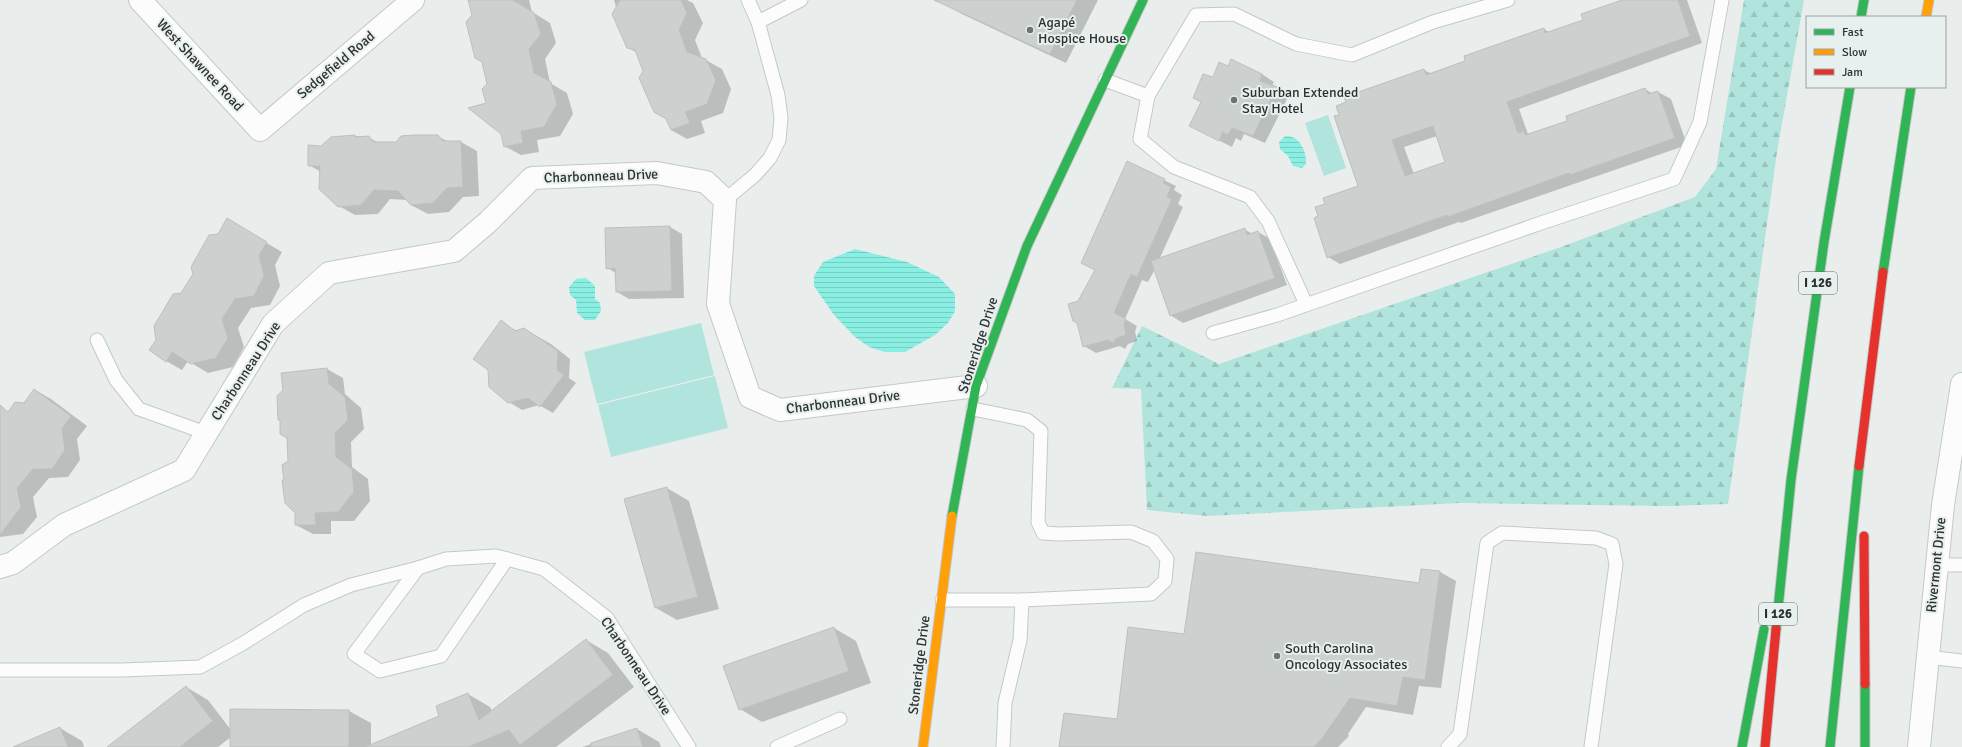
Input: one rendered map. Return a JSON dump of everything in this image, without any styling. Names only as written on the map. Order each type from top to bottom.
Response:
[{"type":"main road","name":"Stoneridge Drive","points":[[923,747],[952,516],[973,409],[976,386],[1027,246],[1142,0]]},
{"type":"main road","points":[[1861,16],[1864,0]]},
{"type":"main road","points":[[1926,16],[1930,0]]},
{"type":"main road","name":"I 126","points":[[1765,747],[1791,480],[1824,242],[1850,88]]},
{"type":"main road","points":[[1830,747],[1863,423],[1888,232],[1911,88]]},
{"type":"main road","points":[[1863,423],[1864,509]]},
{"type":"main road","points":[[1770,598],[1791,480]]},
{"type":"main road","points":[[1864,525],[1865,747]]},
{"type":"main road","points":[[1742,747],[1765,621]]},
{"type":"street","name":"West Shawnee Road","points":[[140,0],[260,130]]},
{"type":"street","name":"Sedgefield Road","points":[[260,130],[413,0]]},
{"type":"street","name":"Charbonneau Drive","points":[[0,566],[13,563],[64,525],[184,470],[273,324],[329,273],[454,251],[488,222],[532,178],[657,173],[706,182],[725,200],[718,304],[750,398],[780,410],[976,386]]},
{"type":"street","name":"Rivermont Drive","points":[[1919,747],[1944,497],[1962,384]]},
{"type":"lane","points":[[725,200],[760,169],[770,158],[779,140],[781,118],[778,95],[758,22],[748,0]]},
{"type":"lane","points":[[758,22],[801,0]]},
{"type":"lane","points":[[1306,304],[1268,221],[1250,197],[1174,167],[1140,139],[1148,96],[1196,15],[1234,14],[1296,44],[1352,56],[1433,22],[1508,0]]},
{"type":"lane","points":[[1213,333],[1306,304],[1674,179],[1700,122],[1722,0]]},
{"type":"lane","points":[[1105,80],[1148,96]]},
{"type":"lane","points":[[96,340],[116,380],[139,409],[206,433]]},
{"type":"lane","points":[[942,600],[1022,600],[1152,594],[1166,581],[1167,559],[1153,541],[1131,532],[1059,534],[1043,532],[1038,522],[1041,431],[1027,420],[973,409]]},
{"type":"lane","points":[[1448,747],[1460,734],[1487,543],[1502,533],[1596,538],[1612,544],[1616,564],[1592,747]]},
{"type":"lane","name":"Charbonneau Drive","points":[[0,670],[122,670],[200,667],[242,644],[304,605],[351,585],[418,568],[446,558],[496,556],[544,569],[606,618],[689,747]]},
{"type":"lane","points":[[418,568],[354,654],[380,671],[441,656],[507,559]]},
{"type":"lane","points":[[1936,565],[1962,565]]},
{"type":"lane","points":[[1003,747],[1005,703],[1020,640],[1022,600]]},
{"type":"lane","points":[[1927,657],[1962,661]]},
{"type":"lane","points":[[777,747],[840,719]]},
{"type":"green space","points":[[1744,0],[1804,0],[1777,152],[1728,504],[1666,506],[1460,503],[1207,516],[1147,510],[1141,389],[1112,388],[1142,326],[1219,364],[1561,247],[1695,197],[1716,169]]},
{"type":"green space","points":[[1328,115],[1346,168],[1324,176],[1305,123]]},
{"type":"green space","points":[[701,323],[714,375],[597,404],[584,352]]},
{"type":"green space","points":[[715,376],[728,428],[611,457],[598,405]]},
{"type":"water","points":[[1285,136],[1295,138],[1302,145],[1306,164],[1302,168],[1293,166],[1288,156],[1280,149],[1279,142]]},
{"type":"water","points":[[855,249],[907,262],[939,277],[955,294],[955,311],[948,323],[935,335],[905,352],[885,352],[869,347],[855,337],[834,315],[814,286],[814,276],[823,262]]},
{"type":"water","points":[[586,278],[595,286],[595,299],[600,303],[601,311],[595,320],[585,320],[577,313],[576,300],[570,295],[569,287],[576,279]]},
{"type":"building","points":[[468,0],[513,0],[534,13],[541,34],[529,49],[534,73],[551,82],[557,104],[544,127],[521,131],[523,143],[504,147],[501,134],[468,108],[486,103],[482,89],[487,84],[482,62],[475,58],[466,22],[472,15]]},
{"type":"building","points":[[620,0],[681,0],[687,13],[679,30],[687,52],[706,59],[716,80],[707,104],[685,112],[690,123],[671,130],[666,119],[654,112],[639,78],[643,71],[635,50],[627,48],[612,14]]},
{"type":"building","name":"Agapé Hospice House","points":[[934,0],[1077,0],[1050,54]]},
{"type":"building","points":[[1622,0],[1678,0],[1690,36],[1507,102],[1518,133],[1524,131],[1525,135],[1567,121],[1566,116],[1645,88],[1648,94],[1658,91],[1675,138],[1570,175],[1569,173],[1448,217],[1447,215],[1327,258],[1314,218],[1318,216],[1315,207],[1325,204],[1323,198],[1358,186],[1334,116],[1339,115],[1336,106],[1346,102],[1344,97],[1424,69],[1426,75],[1465,61],[1464,56],[1544,28],[1545,33],[1583,20],[1581,14]],"holes":[[[1433,126],[1445,162],[1405,176],[1392,140]]]},
{"type":"building","name":"Suburban Extended Stay Hotel","points":[[1231,59],[1262,74],[1260,81],[1277,87],[1253,136],[1232,128],[1228,135],[1223,132],[1219,141],[1189,126],[1201,102],[1193,98],[1203,74],[1213,77],[1219,62],[1228,66]]},
{"type":"building","points":[[355,135],[355,137],[369,136],[373,142],[396,142],[401,136],[414,135],[438,135],[443,141],[461,141],[463,187],[447,188],[433,203],[411,205],[398,191],[374,190],[361,205],[338,207],[319,189],[320,166],[308,166],[308,145],[321,146],[331,137]]},
{"type":"building","points":[[1127,161],[1165,179],[1163,183],[1171,187],[1167,197],[1172,199],[1137,277],[1131,274],[1114,313],[1126,319],[1124,324],[1126,335],[1117,338],[1113,343],[1108,340],[1083,347],[1077,323],[1073,321],[1068,304],[1078,301],[1095,270],[1081,263]]},
{"type":"building","points":[[227,218],[267,242],[259,255],[264,276],[254,296],[235,299],[222,319],[228,338],[216,358],[191,364],[172,352],[166,362],[149,350],[156,340],[154,326],[173,294],[181,293],[193,274],[191,267],[209,235],[218,234]]},
{"type":"building","points":[[670,226],[672,291],[616,292],[615,268],[606,269],[605,228]]},
{"type":"building","points":[[1245,228],[1247,235],[1258,231],[1275,278],[1170,316],[1151,261]]},
{"type":"building","points":[[501,320],[515,331],[524,328],[558,351],[557,370],[564,375],[540,407],[528,398],[508,403],[489,387],[488,370],[473,359]]},
{"type":"building","points":[[327,368],[329,384],[345,397],[348,420],[335,433],[336,457],[352,469],[354,492],[338,512],[315,513],[316,525],[295,525],[295,513],[285,503],[282,480],[284,480],[282,465],[288,461],[287,438],[280,434],[280,420],[278,420],[277,396],[283,390],[281,373]]},
{"type":"building","points":[[34,389],[71,416],[62,429],[65,450],[52,469],[33,469],[17,488],[21,507],[0,535],[0,405],[8,412],[15,402],[24,403]]},
{"type":"building","points":[[667,487],[698,597],[655,608],[624,499]]},
{"type":"building","name":"South Carolina Oncology Associates","points":[[1196,552],[1419,583],[1421,569],[1440,571],[1425,680],[1403,677],[1397,706],[1350,698],[1323,737],[1314,747],[1059,747],[1064,713],[1117,719],[1128,627],[1184,634]]},
{"type":"building","points":[[834,627],[849,671],[739,710],[723,666]]},
{"type":"building","points":[[586,639],[613,675],[520,745],[509,730],[468,747],[365,747],[439,716],[436,706],[468,693],[479,720]]},
{"type":"building","points":[[186,686],[213,721],[180,747],[107,747]]},
{"type":"building","points":[[230,709],[349,710],[349,747],[230,747]]},
{"type":"building","points":[[60,727],[68,747],[13,747]]},
{"type":"building","points":[[637,728],[643,747],[591,747],[591,743]]},
{"type":"traffic: fast","points":[[952,516],[976,386],[1027,246],[1143,0]]},
{"type":"traffic: fast","points":[[1861,16],[1864,0]]},
{"type":"traffic: fast","points":[[1776,629],[1791,480],[1824,242],[1850,88]]},
{"type":"traffic: fast","points":[[1883,272],[1911,88]]},
{"type":"traffic: fast","points":[[1830,747],[1859,466]]},
{"type":"traffic: fast","points":[[1742,747],[1764,629]]},
{"type":"traffic: fast","points":[[1865,684],[1865,747]]},
{"type":"traffic: slow","points":[[1926,16],[1929,0]]},
{"type":"traffic: slow","points":[[923,747],[952,516]]},
{"type":"traffic: jam","points":[[1859,466],[1883,272]]},
{"type":"traffic: jam","points":[[1864,536],[1865,684]]},
{"type":"traffic: jam","points":[[1765,747],[1776,629]]},
{"type":"place","name":"Agapé Hospice House","points":[[1030,30]]},
{"type":"place","name":"Suburban Extended Stay Hotel","points":[[1234,100]]},
{"type":"place","name":"South Carolina Oncology Associates","points":[[1277,656]]}]
